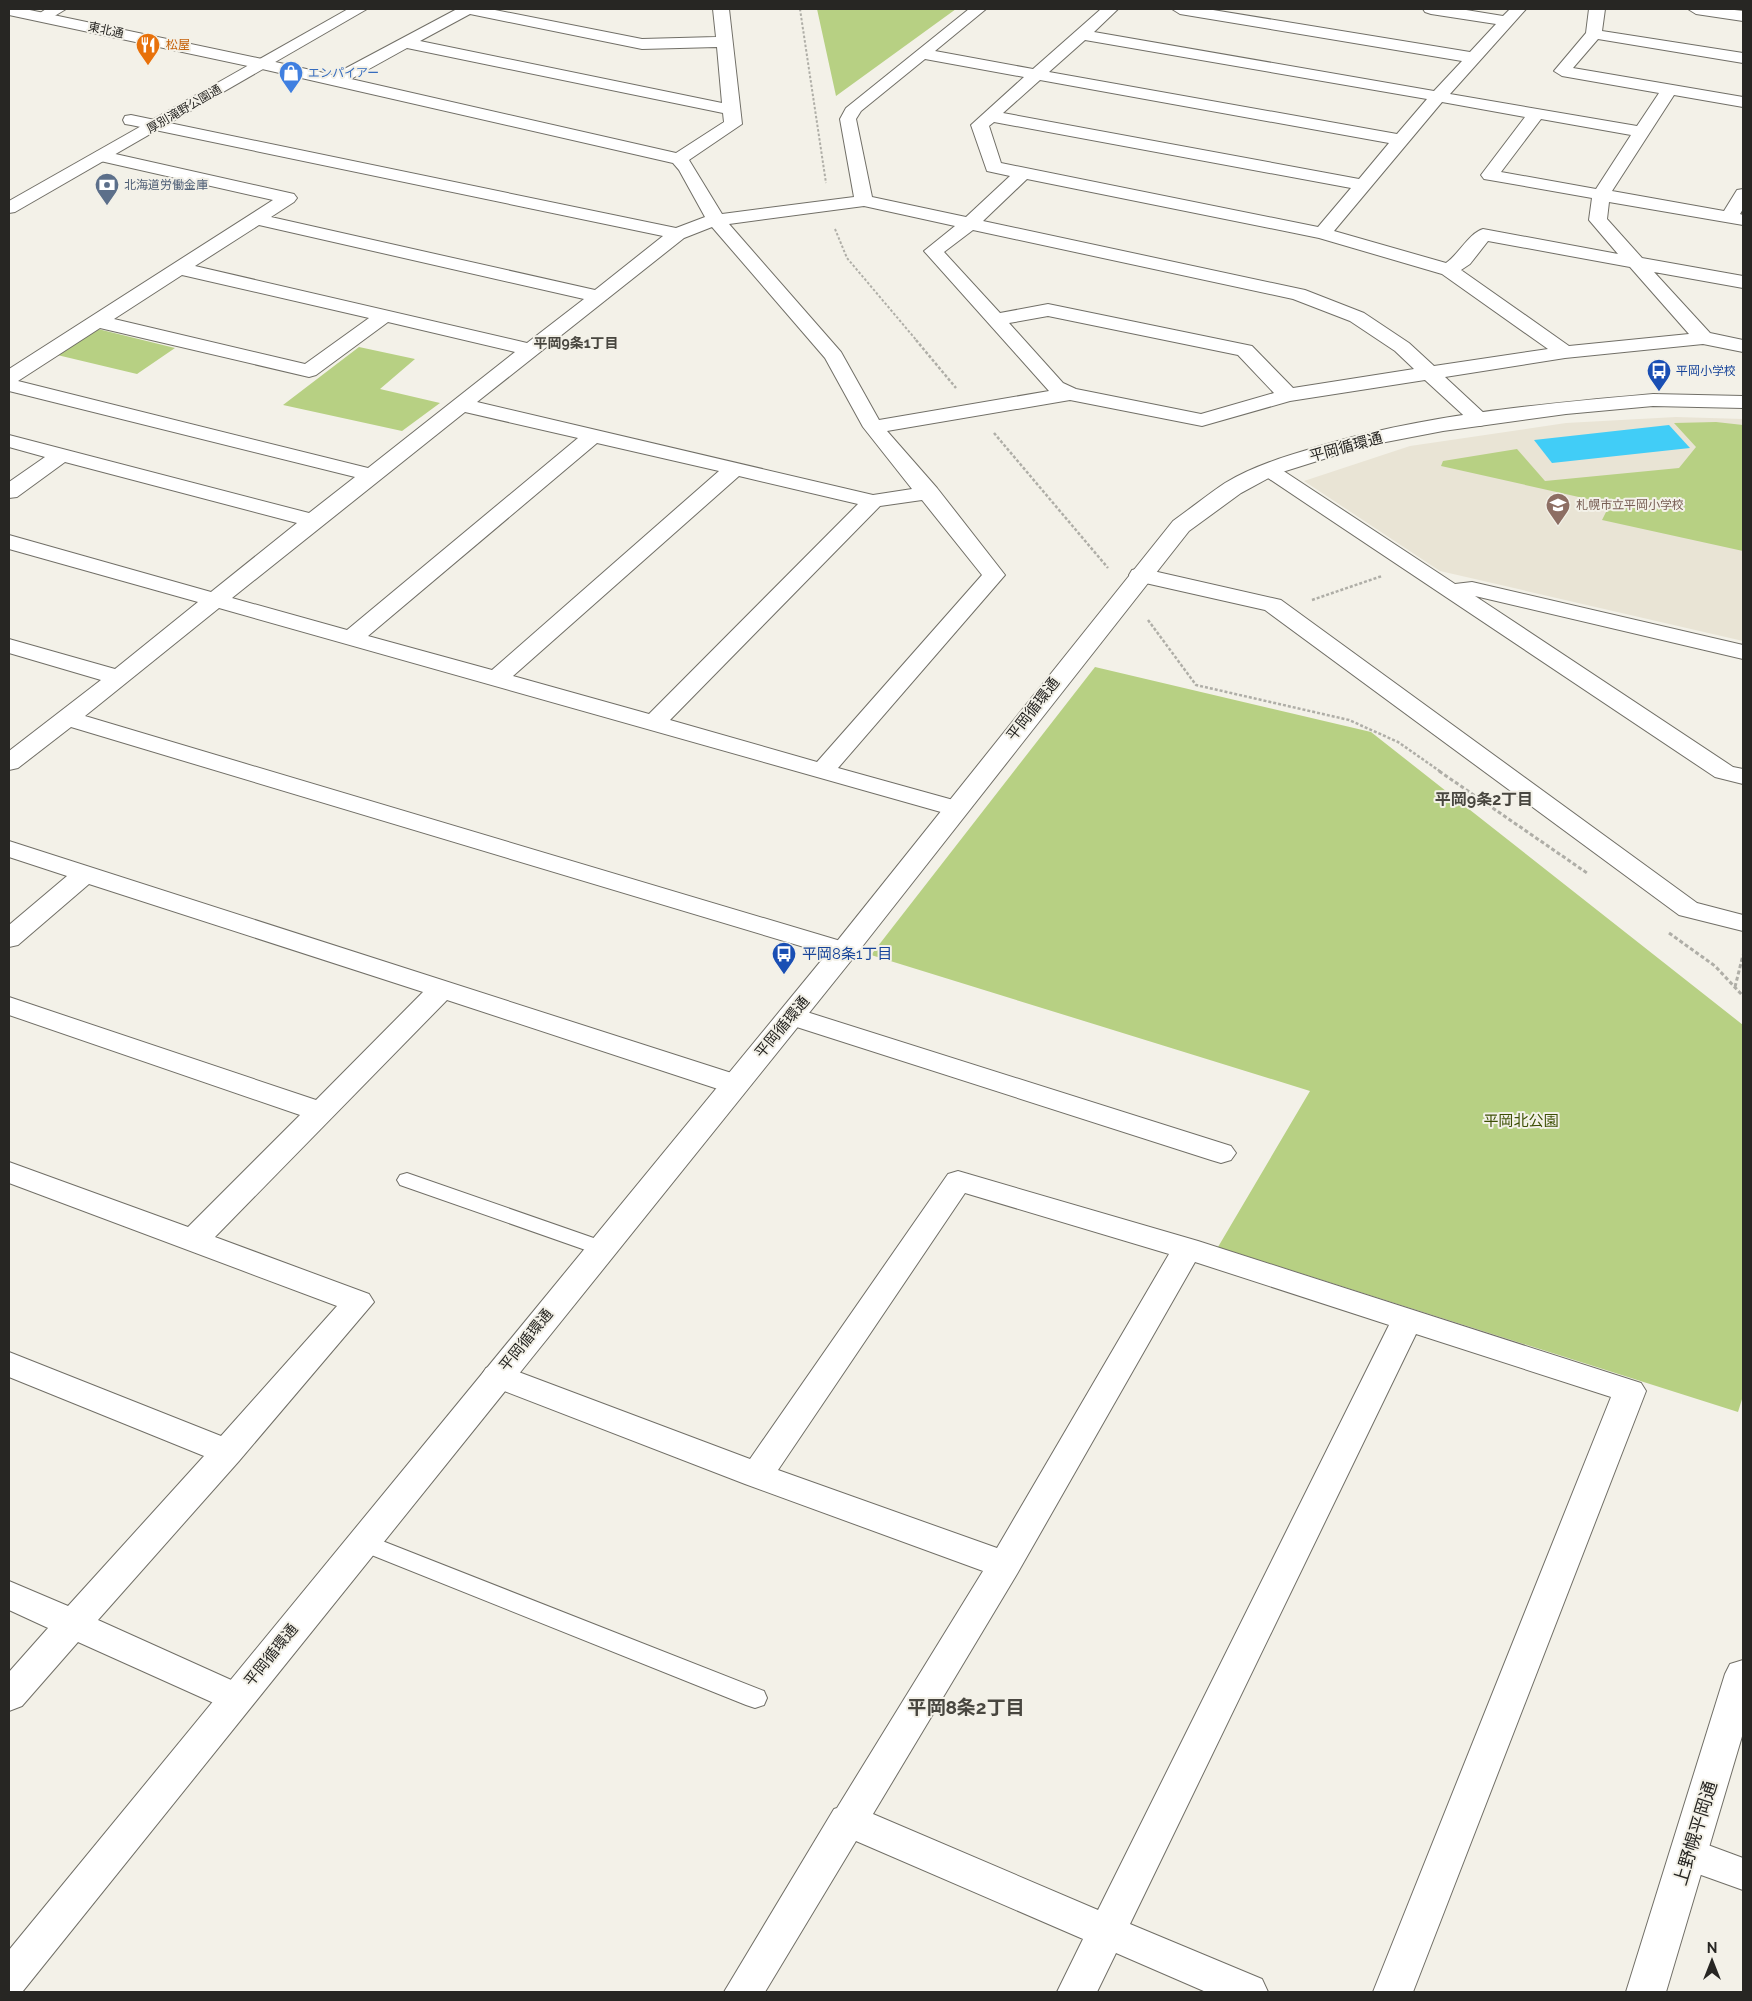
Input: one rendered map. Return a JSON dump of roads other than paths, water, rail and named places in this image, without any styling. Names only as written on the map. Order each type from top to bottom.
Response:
[{"type":"street","points":[[42,17],[58,9]]},
{"type":"street","name":"厚別滝野公園通","points":[[114,129],[328,9]]},
{"type":"street","name":"厚別滝野公園通","points":[[9,208],[359,9]]},
{"type":"street","points":[[335,82],[468,9],[642,44],[723,42]]},
{"type":"street","points":[[721,9],[733,124],[679,159],[688,168],[716,220],[834,356],[873,427],[994,575],[823,770]]},
{"type":"street","points":[[864,201],[848,119],[854,108],[978,9]]},
{"type":"street","points":[[1110,9],[980,125],[993,167],[1322,233],[1449,270],[1565,352]]},
{"type":"street","points":[[1180,9],[1474,58]]},
{"type":"street","points":[[1431,9],[1513,15]]},
{"type":"street","points":[[1597,9],[1594,34],[1562,71],[1743,102]]},
{"type":"street","points":[[1696,9],[1743,16]]},
{"type":"street","name":"東北通","points":[[9,10],[240,59],[679,159]]},
{"type":"street","points":[[542,23],[558,14]]},
{"type":"street","points":[[1322,233],[1401,140],[1513,15]]},
{"type":"street","points":[[1080,34],[1438,98],[1642,132]]},
{"type":"street","points":[[1594,34],[1743,58]]},
{"type":"street","points":[[405,43],[731,110]]},
{"type":"street","points":[[922,54],[1401,140]]},
{"type":"street","points":[[1669,90],[1601,195],[1598,220],[1702,338]]},
{"type":"street","points":[[1536,114],[1490,175],[1736,219],[1743,194]]},
{"type":"street","points":[[990,116],[1363,185]]},
{"type":"street","points":[[131,120],[158,124],[678,234]]},
{"type":"street","points":[[9,378],[288,198],[102,156]]},
{"type":"street","points":[[1023,173],[970,223],[933,251],[1056,387],[1070,394],[1202,420],[1288,394],[1565,352],[1702,338],[1743,346]]},
{"type":"street","points":[[9,763],[119,678],[313,521],[463,405],[597,296],[678,234],[695,226],[716,220],[864,201],[1298,294],[1357,316],[1402,347],[1480,420]]},
{"type":"street","points":[[256,219],[597,296]]},
{"type":"street","points":[[1449,270],[1463,260],[1483,235],[1743,282]]},
{"type":"street","points":[[178,268],[531,350]]},
{"type":"street","points":[[994,320],[1048,310],[1245,350],[1288,394]]},
{"type":"street","points":[[97,321],[309,371],[384,316]]},
{"type":"street","points":[[9,385],[372,475]]},
{"type":"street","points":[[873,427],[1070,394]]},
{"type":"street","name":"平岡循環通","points":[[9,1979],[734,1084],[844,952],[955,808],[1181,526],[1233,488],[1269,470],[1362,440],[1566,408],[1653,400],[1743,402]]},
{"type":"street","points":[[463,405],[873,501],[928,492]]},
{"type":"street","points":[[352,637],[594,435]]},
{"type":"street","points":[[9,441],[313,521]]},
{"type":"street","points":[[9,492],[62,455]]},
{"type":"street","points":[[497,678],[735,468]]},
{"type":"street","points":[[1269,470],[1449,592],[1724,772],[1743,777]]},
{"type":"street","points":[[655,722],[873,501]]},
{"type":"street","points":[[9,542],[214,601],[352,637],[655,722],[955,808]]},
{"type":"street","points":[[1140,575],[1273,605],[1688,909],[1743,923]]},
{"type":"street","points":[[1449,592],[1472,589],[1743,652]]},
{"type":"street","points":[[9,646],[119,678]]},
{"type":"street","points":[[66,718],[844,952]]},
{"type":"street","points":[[9,849],[734,1084]]},
{"type":"street","points":[[9,939],[85,874]]},
{"type":"street","points":[[194,1240],[442,989]]},
{"type":"street","points":[[9,1006],[321,1112]]},
{"type":"street","points":[[791,1016],[1221,1153]]},
{"type":"street","points":[[9,1172],[358,1302],[75,1624],[9,1696]]},
{"type":"street","points":[[757,1475],[958,1181],[1187,1250],[1630,1391],[1392,1992]]},
{"type":"street","points":[[744,1992],[847,1820],[1005,1565],[1187,1250]]},
{"type":"street","points":[[1077,1992],[1407,1321]]},
{"type":"street","points":[[9,1364],[227,1452]]},
{"type":"street","points":[[497,1376],[757,1475],[1005,1565]]},
{"type":"street","points":[[9,1595],[236,1698]]},
{"type":"street","name":"上野幌平岡通","points":[[1646,1992],[1743,1674]]},
{"type":"street","points":[[847,1820],[1248,1992]]},
{"type":"street","points":[[1689,1854],[1743,1874]]},
{"type":"lane","points":[[407,1180],[601,1248]]},
{"type":"lane","points":[[362,1542],[755,1698]]},
{"type":"water","points":[[1669,425],[1690,448],[1552,463],[1534,440]]},
{"type":"place","name":"松屋","points":[[148,66]]},
{"type":"place","name":"エンパイアー","points":[[291,94]]},
{"type":"place","name":"北海道労働金庫","points":[[107,206]]},
{"type":"place","name":"平岡小学校","points":[[1659,392]]},
{"type":"place","name":"札幌市立平岡小学校","points":[[1558,526]]},
{"type":"place","name":"平岡8条1丁目","points":[[784,975]]},
{"type":"district","name":"平岡9条1丁目","points":[[576,343]]},
{"type":"district","name":"平岡9条2丁目","points":[[1484,799]]},
{"type":"district","name":"平岡8条2丁目","points":[[966,1707]]},
{"type":"park label","name":"平岡北公園","points":[[1521,1121]]}]
